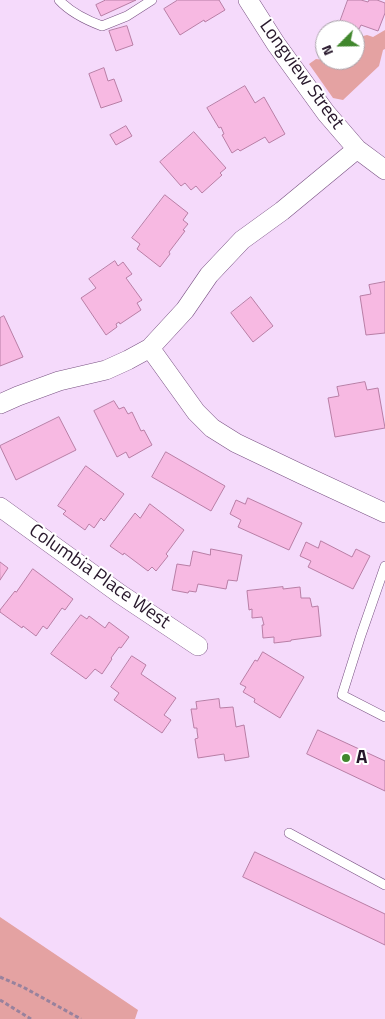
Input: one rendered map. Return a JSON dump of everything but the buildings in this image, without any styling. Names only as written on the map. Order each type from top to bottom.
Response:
[{"type":"street","name":"Longview Street","points":[[248,0],[276,44],[326,113],[357,149],[385,170]]},
{"type":"street","points":[[0,404],[59,381],[106,370],[150,348],[185,310],[209,275],[242,240],[282,211],[357,149]]},
{"type":"street","points":[[150,348],[196,412],[212,428],[244,447],[385,513]]},
{"type":"street","name":"Columbia Place West","points":[[0,507],[120,594],[198,646]]},
{"type":"lane","points":[[59,0],[81,18],[102,26],[127,16],[152,0]]},
{"type":"lane","points":[[385,566],[360,635],[342,695],[385,717]]},
{"type":"lane","points":[[289,834],[385,885]]},
{"type":"path","points":[[0,977],[23,987],[81,1019]]},
{"type":"path","points":[[0,1000],[31,1019]]},
{"type":"shaded area","points":[[385,30],[385,49],[383,50],[379,66],[343,100],[333,98],[309,64],[315,60],[315,70],[365,70],[365,36],[373,37]]},
{"type":"shaded area","points":[[0,917],[138,1010],[135,1019],[0,1019]]},
{"type":"place","name":"A","points":[[346,758]]}]
